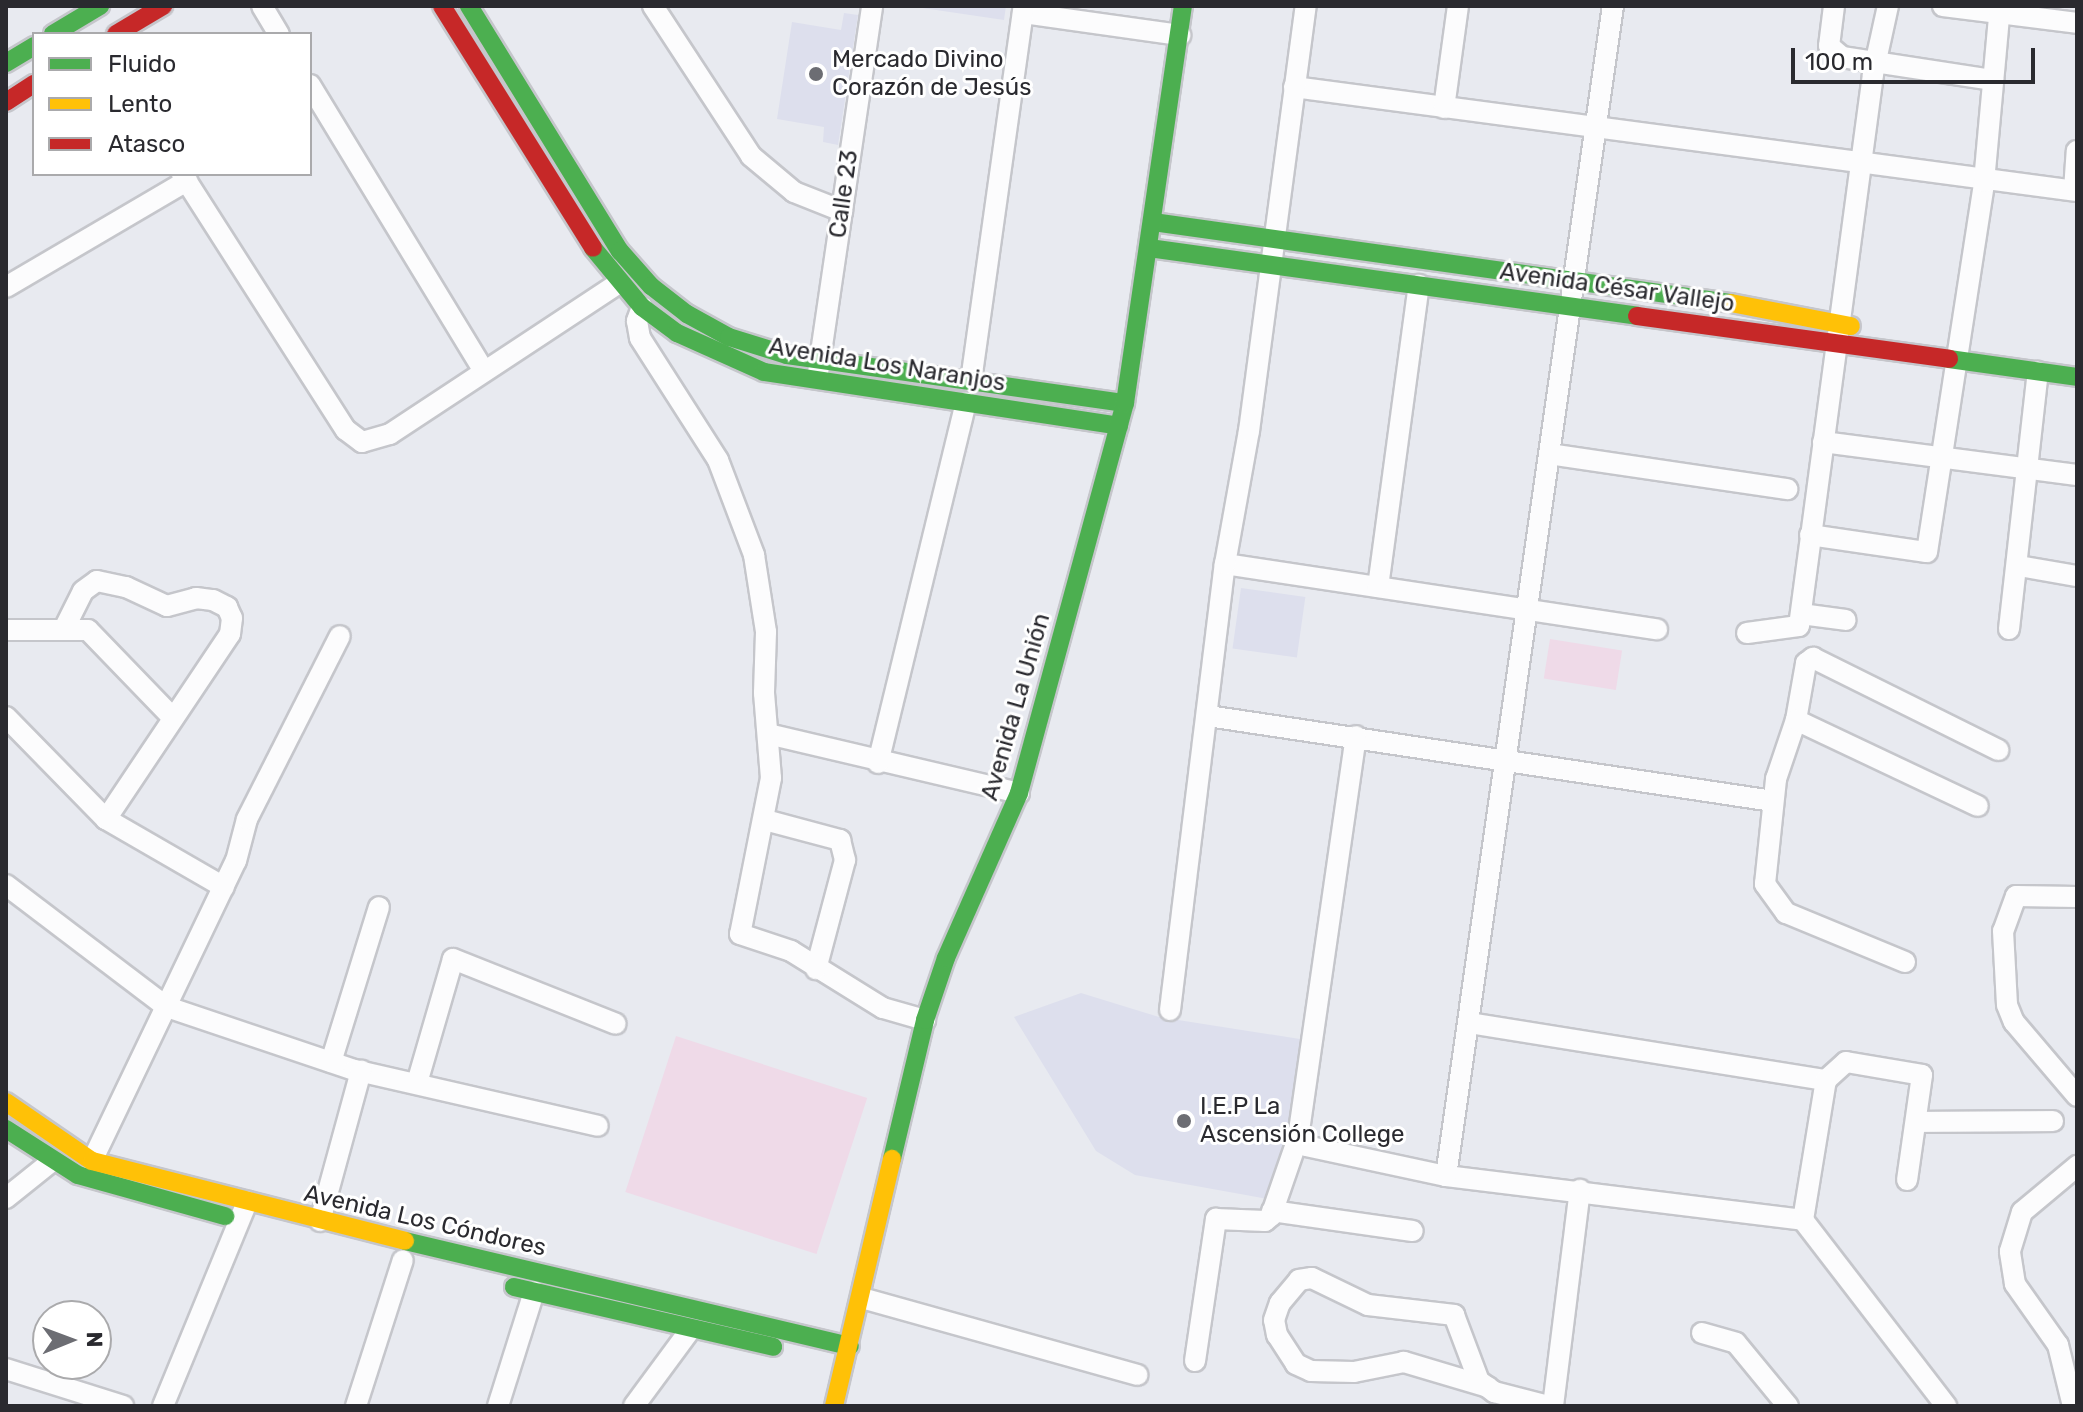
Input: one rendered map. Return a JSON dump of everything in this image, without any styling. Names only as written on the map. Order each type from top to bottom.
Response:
[{"type":"street","points":[[56,32],[100,6]]},
{"type":"street","points":[[119,32],[163,6]]},
{"type":"street","points":[[262,6],[278,32]]},
{"type":"street","name":"Avenida Los Naranjos","points":[[442,6],[619,283],[642,307],[721,357],[818,371],[966,403],[1119,426]]},
{"type":"street","name":"Avenida Los Naranjos","points":[[469,6],[607,230],[651,286],[687,314],[729,337],[818,371],[971,381],[1125,403]]},
{"type":"street","points":[[653,6],[751,156],[794,192],[842,211]]},
{"type":"street","name":"Calle 23","points":[[818,371],[872,6]]},
{"type":"street","name":"Avenida La Unión","points":[[834,1406],[862,1298],[925,1020],[946,958],[1019,793],[1125,403],[1183,6]]},
{"type":"street","points":[[1170,1010],[1225,564],[1249,431],[1306,6]]},
{"type":"street","points":[[1444,108],[1458,6]]},
{"type":"street","points":[[1446,1176],[1613,6]]},
{"type":"street","points":[[1834,6],[1829,46],[1833,53],[1875,65],[1993,80]]},
{"type":"street","points":[[1747,633],[1794,630],[1801,614],[1875,65],[1888,6]]},
{"type":"street","points":[[1943,6],[2000,10],[2077,23]]},
{"type":"street","points":[[971,381],[1024,10],[1180,35]]},
{"type":"street","points":[[1810,535],[1927,552],[1984,182],[2000,10]]},
{"type":"street","points":[[6,63],[32,47]]},
{"type":"street","points":[[6,102],[32,85]]},
{"type":"street","points":[[1294,87],[1984,182],[2076,190],[2077,151]]},
{"type":"street","points":[[312,88],[483,370]]},
{"type":"street","points":[[6,287],[184,178],[352,436],[362,442],[390,434],[619,283]]},
{"type":"street","name":"Avenida César Vallejo","points":[[1153,222],[1573,281],[1840,334]]},
{"type":"street","name":"Avenida César Vallejo","points":[[1149,248],[1569,306],[1840,334],[1959,351],[2077,361]]},
{"type":"street","points":[[1378,587],[1419,285]]},
{"type":"street","points":[[642,307],[637,321],[640,338],[718,460],[754,555],[766,632],[771,778],[740,934],[791,951],[816,969],[858,989],[883,1008],[925,1020]]},
{"type":"street","name":"Avenida César Vallejo","points":[[1959,351],[2038,372],[2077,377]]},
{"type":"street","points":[[2009,629],[2030,469],[2038,372]]},
{"type":"street","points":[[878,763],[966,403]]},
{"type":"street","points":[[1823,442],[2077,475]]},
{"type":"street","points":[[1549,454],[1787,489]]},
{"type":"street","points":[[1225,564],[1657,629]]},
{"type":"street","points":[[2019,566],[2077,576]]},
{"type":"street","points":[[64,629],[83,591],[97,581],[126,587],[167,606],[196,598],[227,607],[230,634],[106,819]]},
{"type":"street","points":[[1801,614],[1846,620]]},
{"type":"street","points":[[6,630],[88,630],[173,718]]},
{"type":"street","points":[[92,1161],[224,887],[247,819],[340,636]]},
{"type":"street","points":[[1905,962],[1786,913],[1773,900],[1765,884],[1764,866],[1773,801],[1796,720],[1806,663],[1813,658],[1998,750]]},
{"type":"street","points":[[1208,716],[1505,758],[1773,801]]},
{"type":"street","points":[[6,717],[106,819],[224,887]]},
{"type":"street","points":[[1796,720],[1978,806]]},
{"type":"street","points":[[768,734],[878,763],[1019,793]]},
{"type":"street","points":[[1195,1361],[1216,1219],[1265,1221],[1272,1211],[1298,1138],[1356,736]]},
{"type":"street","points":[[765,820],[840,840],[845,860],[816,969]]},
{"type":"street","points":[[6,885],[167,1007],[361,1071],[598,1126]]},
{"type":"street","points":[[2077,897],[2016,896],[2003,931],[2007,1005],[2014,1022],[2077,1096]]},
{"type":"street","points":[[331,1062],[379,907]]},
{"type":"street","points":[[417,1083],[453,959],[616,1024]]},
{"type":"street","points":[[1469,1023],[1826,1080]]},
{"type":"street","points":[[1803,1220],[1826,1080],[1846,1062],[1922,1075],[1918,1122],[1907,1180]]},
{"type":"street","points":[[320,1221],[361,1071]]},
{"type":"street","name":"Avenida Los Cóndores","points":[[6,1102],[92,1161],[403,1260],[690,1330],[847,1354]]},
{"type":"street","points":[[1918,1122],[2053,1121]]},
{"type":"street","name":"Avenida Los Cóndores","points":[[6,1129],[51,1162],[111,1188],[320,1221],[847,1354]]},
{"type":"street","points":[[1298,1138],[1306,1146],[1446,1176],[1580,1190],[1803,1220],[1946,1406]]},
{"type":"street","points":[[6,1198],[51,1162]]},
{"type":"street","points":[[2073,1406],[2058,1345],[2015,1284],[2010,1251],[2022,1212],[2077,1166]]},
{"type":"street","points":[[1488,1387],[1474,1375],[1464,1330],[1454,1315],[1368,1305],[1312,1278],[1289,1288],[1280,1303],[1274,1320],[1277,1335],[1296,1364],[1311,1371],[1354,1372],[1404,1362],[1551,1406],[1580,1190]]},
{"type":"street","points":[[163,1406],[244,1211]]},
{"type":"street","points":[[1272,1211],[1413,1231]]},
{"type":"street","points":[[356,1406],[403,1260]]},
{"type":"street","points":[[498,1406],[534,1292]]},
{"type":"street","points":[[862,1298],[1137,1375]]},
{"type":"street","points":[[634,1406],[690,1330]]},
{"type":"street","points":[[1702,1333],[1736,1343],[1788,1406]]},
{"type":"street","points":[[6,1369],[63,1397],[123,1406]]},
{"type":"shaded area","points":[[909,6],[1006,6],[1004,20]]},
{"type":"shaded area","name":"Mercado Divino Corazón de Jesús","points":[[844,13],[858,15],[838,145],[823,142],[824,127],[777,119],[792,22],[841,30]]},
{"type":"shaded area","points":[[1241,588],[1305,597],[1297,657],[1233,648]]},
{"type":"shaded area","points":[[1550,639],[1622,650],[1616,690],[1544,679]]},
{"type":"shaded area","name":"I.E.P La Ascensión College","points":[[1081,993],[1159,1017],[1300,1039],[1279,1201],[1135,1175],[1096,1151],[1014,1017]]},
{"type":"shaded area","points":[[676,1036],[867,1098],[816,1254],[625,1192]]},
{"type":"traffic: fast","points":[[56,32],[100,6]]},
{"type":"traffic: fast","points":[[469,6],[620,251],[651,286],[687,314],[729,337],[787,355],[1125,403]]},
{"type":"traffic: fast","points":[[892,1159],[925,1020],[946,958],[1019,793],[1125,403],[1183,6]]},
{"type":"traffic: fast","points":[[6,63],[32,47]]},
{"type":"traffic: fast","points":[[1153,222],[1731,303]]},
{"type":"traffic: fast","points":[[593,248],[642,307],[677,333],[764,372],[1119,426]]},
{"type":"traffic: fast","points":[[1149,248],[1637,316]]},
{"type":"traffic: fast","points":[[1949,359],[2077,377]]},
{"type":"traffic: fast","points":[[6,1129],[78,1175],[225,1216]]},
{"type":"traffic: fast","points":[[405,1241],[850,1346]]},
{"type":"traffic: fast","points":[[514,1287],[773,1347]]},
{"type":"traffic: slow","points":[[1731,303],[1851,326]]},
{"type":"traffic: slow","points":[[6,1102],[92,1161],[405,1241]]},
{"type":"traffic: slow","points":[[834,1406],[892,1159]]},
{"type":"traffic: jam","points":[[119,32],[163,6]]},
{"type":"traffic: jam","points":[[442,6],[593,248]]},
{"type":"traffic: jam","points":[[6,102],[32,85]]},
{"type":"traffic: jam","points":[[1637,316],[1949,359]]},
{"type":"place","name":"Mercado Divino Corazón de Jesús","points":[[816,74]]},
{"type":"place","name":"I.E.P La Ascensión College","points":[[1184,1121]]}]
